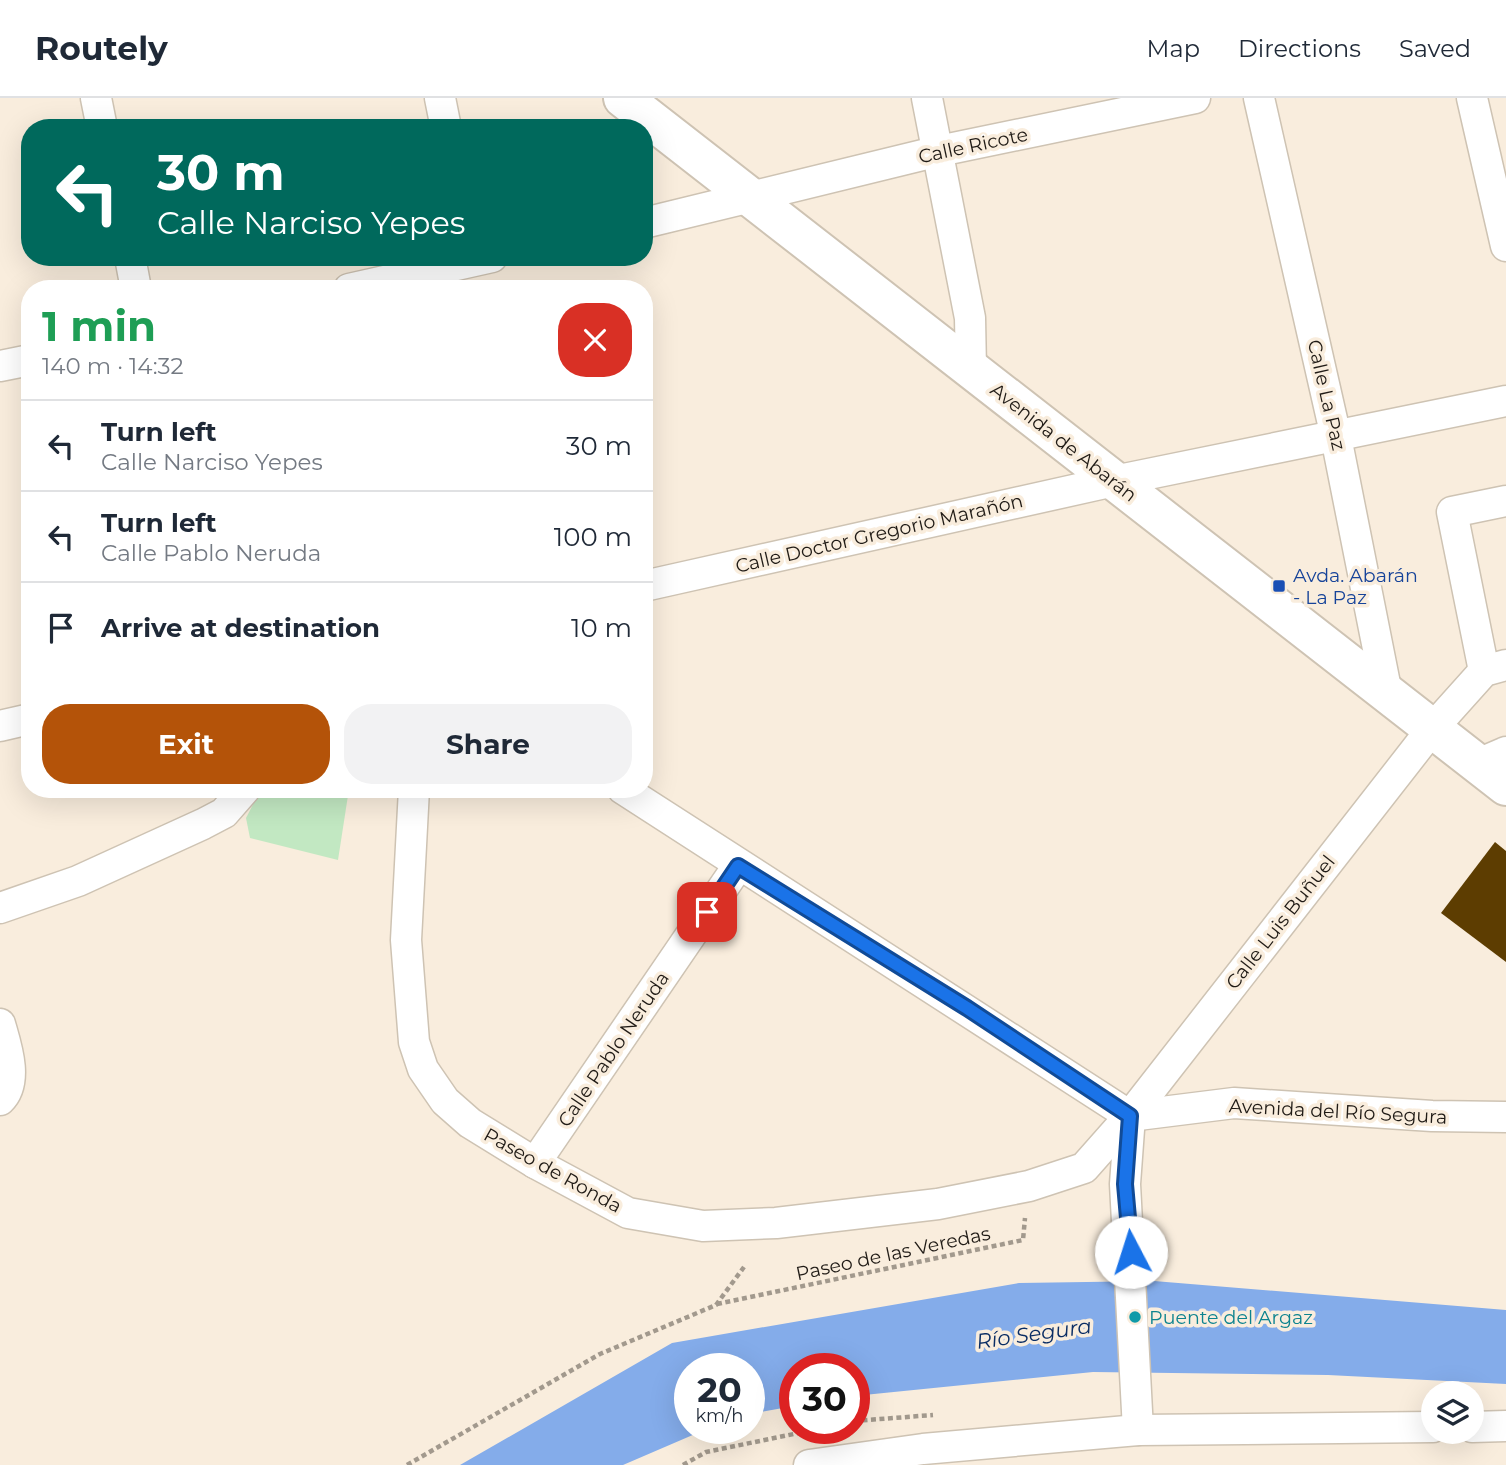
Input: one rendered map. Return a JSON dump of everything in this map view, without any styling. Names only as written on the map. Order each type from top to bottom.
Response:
[{"type":"main road","name":"Avenida de Abarán","points":[[623,98],[650,119]]},
{"type":"main road","name":"Avenida de Abarán","points":[[653,121],[1432,729],[1497,768]]},
{"type":"street","points":[[96,98],[100,119]]},
{"type":"street","points":[[440,98],[444,119]]},
{"type":"street","points":[[927,98],[970,318],[971,370]]},
{"type":"street","name":"Calle Ricote","points":[[653,221],[939,151],[1195,98]]},
{"type":"street","name":"Calle La Paz","points":[[1259,98],[1336,437],[1387,694]]},
{"type":"street","points":[[1472,98],[1506,246]]},
{"type":"street","points":[[387,280],[447,266]]},
{"type":"street","points":[[0,366],[21,362]]},
{"type":"street","name":"Calle Doctor Gregorio Marañón","points":[[653,584],[1114,481],[1506,401]]},
{"type":"street","points":[[1495,668],[1452,512],[1506,501]]},
{"type":"street","name":"Calle Luis Buñuel","points":[[1130,1116],[1432,729],[1495,668]]},
{"type":"street","points":[[0,726],[21,721]]},
{"type":"street","points":[[0,908],[78,881],[203,824],[224,813],[237,798]]},
{"type":"street","name":"Paseo de Ronda","points":[[413,798],[405,940],[409,1003],[419,1059],[428,1079],[445,1101],[470,1123],[535,1163],[628,1213],[703,1226],[776,1223],[938,1204],[1029,1186],[1084,1168],[1130,1116]]},
{"type":"street","points":[[636,798],[738,866],[967,1008],[1130,1116],[1125,1184],[1138,1430]]},
{"type":"street","name":"Calle Pablo Neruda","points":[[535,1163],[738,866]]},
{"type":"street","points":[[0,1024],[10,1063],[5,1096],[0,1100]]},
{"type":"street","name":"Avenida del Río Segura","points":[[1130,1116],[1234,1103],[1432,1116],[1506,1117]]},
{"type":"street","points":[[1484,1427],[1506,1426]]},
{"type":"street","points":[[809,1465],[923,1448],[1138,1430],[1421,1427]]},
{"type":"path","name":"Paseo de las Veredas","points":[[407,1465],[600,1354],[716,1305],[1023,1240],[1029,1186]]},
{"type":"path","points":[[716,1305],[744,1267]]},
{"type":"path","points":[[683,1465],[706,1452],[779,1437]]},
{"type":"green space","points":[[256,798],[348,798],[338,860],[250,838],[246,818]]},
{"type":"water","name":"Río Segura","points":[[1154,1281],[1506,1310],[1506,1384],[1328,1375],[1093,1372],[870,1394],[870,1353],[779,1353],[779,1409],[765,1411],[765,1353],[674,1353],[674,1443],[623,1465],[460,1465],[672,1343],[1019,1283]]},
{"type":"building","points":[[1495,842],[1506,851],[1506,962],[1441,913]]},
{"type":"place","name":"Avda. Abarán - La Paz","points":[[1279,586]]},
{"type":"place","name":"Puente del Argaz","points":[[1135,1317]]},
{"type":"route","points":[[707,912],[738,866],[967,1008],[1130,1116],[1125,1184],[1131,1252]]}]
